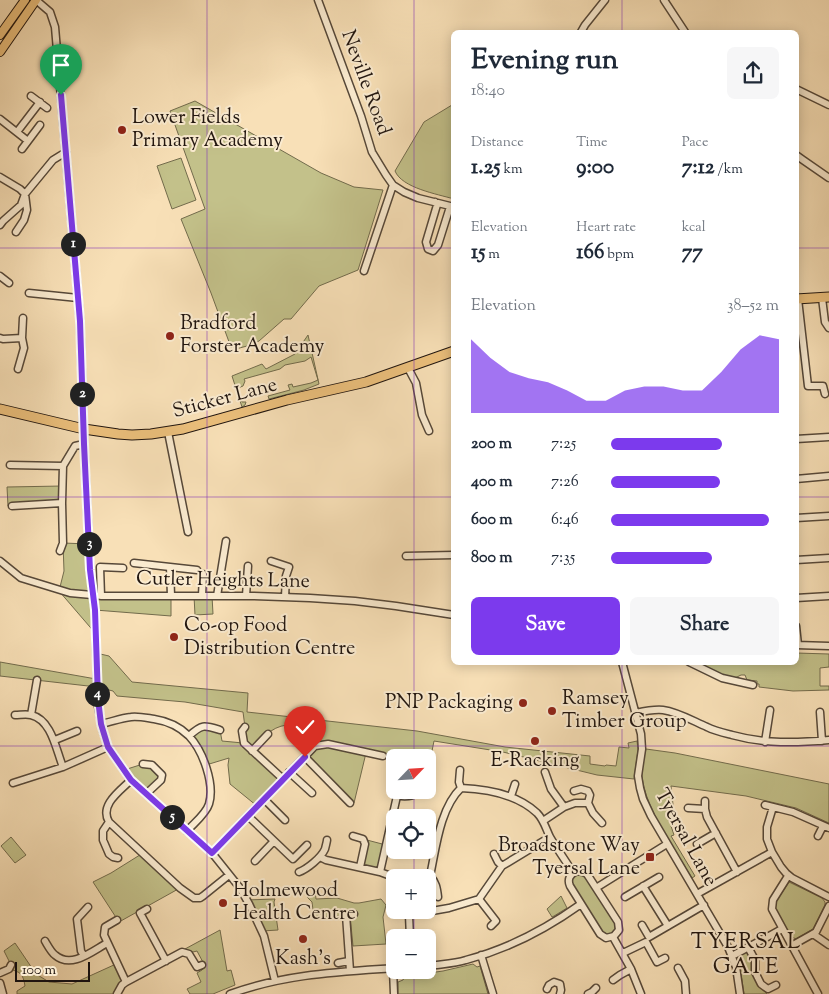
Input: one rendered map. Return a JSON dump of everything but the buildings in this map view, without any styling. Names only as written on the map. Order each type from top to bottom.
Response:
[{"type":"highway","points":[[799,299],[825,297]]},
{"type":"highway","name":"Sticker Lane","points":[[0,409],[84,429],[118,434],[132,435],[168,432],[287,400],[366,382],[451,352]]},
{"type":"main road","points":[[0,35],[25,0]]},
{"type":"main road","points":[[0,52],[36,0]]},
{"type":"street","points":[[36,0],[50,12],[56,27],[80,321],[90,570],[95,610],[98,699],[101,724],[108,747],[131,780],[212,853],[240,888],[264,936],[275,980]]},
{"type":"street","name":"Neville Road","points":[[318,0],[361,116],[372,152],[393,185]]},
{"type":"street","points":[[582,30],[605,0]]},
{"type":"street","points":[[664,0],[684,30]]},
{"type":"street","points":[[799,90],[829,105]]},
{"type":"street","points":[[31,96],[47,108]]},
{"type":"street","points":[[17,132],[40,102]]},
{"type":"street","points":[[0,119],[28,140]]},
{"type":"street","points":[[22,148],[40,125]]},
{"type":"street","points":[[0,225],[21,205],[25,194],[53,160],[66,152]]},
{"type":"street","points":[[799,158],[829,178]]},
{"type":"street","points":[[1,180],[20,189],[25,194],[27,210],[24,220],[16,232]]},
{"type":"street","points":[[364,271],[393,185],[418,198],[451,206]]},
{"type":"street","points":[[435,202],[437,205],[426,242],[428,249],[433,251],[438,245],[448,210],[451,208]]},
{"type":"street","points":[[0,276],[8,284]]},
{"type":"street","points":[[29,293],[78,298]]},
{"type":"street","points":[[825,297],[825,322],[829,328]]},
{"type":"street","points":[[799,315],[808,386],[823,386],[825,394]]},
{"type":"street","points":[[18,369],[24,348],[22,338],[24,318]]},
{"type":"street","points":[[0,338],[22,338]]},
{"type":"street","points":[[408,368],[416,383],[422,415],[429,432]]},
{"type":"street","points":[[168,432],[188,532]]},
{"type":"street","points":[[799,440],[829,437]]},
{"type":"street","points":[[60,551],[63,543],[63,466],[75,446],[84,444]]},
{"type":"street","points":[[10,465],[63,466]]},
{"type":"street","points":[[799,479],[829,476]]},
{"type":"street","points":[[12,506],[62,503]]},
{"type":"street","points":[[799,518],[829,516]]},
{"type":"street","points":[[217,596],[226,541]]},
{"type":"street","points":[[406,556],[451,555]]},
{"type":"street","points":[[799,560],[829,558]]},
{"type":"street","name":"Cutler Heights Lane","points":[[0,561],[21,578],[70,593],[100,596],[285,597],[369,603],[451,614]]},
{"type":"street","points":[[271,561],[289,567],[286,576],[285,597]]},
{"type":"street","points":[[134,563],[197,570]]},
{"type":"street","points":[[246,596],[248,566]]},
{"type":"street","points":[[100,596],[100,567],[123,568]]},
{"type":"street","points":[[170,567],[171,596]]},
{"type":"street","points":[[202,596],[203,574]]},
{"type":"street","points":[[799,598],[829,596]]},
{"type":"street","points":[[799,645],[829,646]]},
{"type":"street","name":"Tyersal Lane","points":[[623,665],[642,742],[638,776],[643,799],[732,956],[739,978],[740,994]]},
{"type":"street","points":[[695,665],[722,678],[753,686]]},
{"type":"street","points":[[31,715],[37,680]]},
{"type":"street","points":[[636,712],[664,710],[717,731],[766,742],[825,741],[820,712]]},
{"type":"street","points":[[766,742],[770,710]]},
{"type":"street","points":[[15,715],[31,715],[40,719],[55,740],[63,767]]},
{"type":"street","points":[[101,724],[132,717],[156,719],[175,725],[189,736],[206,765],[210,786],[209,805],[187,831]]},
{"type":"street","points":[[189,736],[205,725],[220,730]]},
{"type":"street","points":[[245,727],[242,731],[244,743],[283,779]]},
{"type":"street","points":[[295,729],[313,748]]},
{"type":"street","points":[[55,740],[77,731]]},
{"type":"street","points":[[252,751],[268,734]]},
{"type":"street","points":[[212,853],[315,746],[328,744],[383,756]]},
{"type":"street","points":[[14,783],[63,767],[108,747]]},
{"type":"street","points":[[305,757],[350,802]]},
{"type":"street","points":[[143,764],[152,765],[162,775],[161,780],[146,794]]},
{"type":"street","points":[[460,770],[459,782],[461,788]]},
{"type":"street","points":[[289,772],[312,793]]},
{"type":"street","points":[[545,772],[551,789],[564,808]]},
{"type":"street","points":[[131,780],[106,807],[106,816],[110,822],[180,888],[194,898],[200,898],[230,875]]},
{"type":"street","points":[[511,796],[515,784]]},
{"type":"street","points":[[430,869],[442,820],[453,795],[461,788],[511,796],[537,813],[573,873]]},
{"type":"street","points":[[574,791],[581,789],[588,791],[590,795],[588,803],[593,813],[602,823]]},
{"type":"street","points":[[264,799],[285,820]]},
{"type":"street","points":[[380,872],[398,799]]},
{"type":"street","points":[[705,801],[707,817],[737,872]]},
{"type":"street","points":[[543,821],[575,803],[588,803]]},
{"type":"street","points":[[765,805],[793,812],[826,827],[818,836]]},
{"type":"street","points":[[773,806],[767,831],[768,843],[783,870],[788,876],[829,897]]},
{"type":"street","points":[[688,808],[705,809]]},
{"type":"street","points":[[248,816],[294,859],[307,845]]},
{"type":"street","points":[[110,822],[103,831],[103,840],[109,854],[118,858]]},
{"type":"street","points":[[697,844],[716,833]]},
{"type":"street","points":[[353,836],[363,839],[365,844],[360,868]]},
{"type":"street","points":[[436,909],[449,908],[479,899],[502,866],[550,837]]},
{"type":"street","points":[[299,872],[306,870],[320,856],[325,849],[327,840]]},
{"type":"street","points":[[255,861],[274,841]]},
{"type":"street","points":[[596,888],[667,844]]},
{"type":"street","points":[[697,894],[772,852]]},
{"type":"street","points":[[494,854],[502,866]]},
{"type":"street","points":[[320,856],[326,860],[386,874]]},
{"type":"street","points":[[580,871],[585,873],[596,888],[618,925],[618,932],[613,937],[606,938],[602,936],[581,904],[569,884],[569,878],[573,873],[580,871]]},
{"type":"street","points":[[788,876],[773,900],[773,912],[818,994]]},
{"type":"street","points":[[625,897],[659,877]]},
{"type":"street","points":[[436,885],[438,897]]},
{"type":"street","points":[[643,886],[668,926]]},
{"type":"street","points":[[479,899],[496,921],[491,926]]},
{"type":"street","points":[[436,965],[464,961],[494,952],[556,922],[581,904]]},
{"type":"street","points":[[642,925],[650,937],[704,905]]},
{"type":"street","points":[[791,946],[813,934],[829,906]]},
{"type":"street","points":[[84,956],[81,951],[77,920],[88,907]]},
{"type":"street","points":[[147,909],[140,913],[166,961]]},
{"type":"street","points":[[350,971],[352,942],[346,915],[354,914]]},
{"type":"street","points":[[115,924],[105,927],[104,935],[126,982]]},
{"type":"street","points":[[732,956],[782,929]]},
{"type":"street","points":[[813,934],[829,945]]},
{"type":"street","points":[[613,937],[631,969],[641,994]]},
{"type":"street","points":[[45,942],[53,954],[62,960],[72,961],[107,943]]},
{"type":"street","points":[[623,953],[646,942],[657,962],[665,958]]},
{"type":"street","points":[[748,948],[754,960],[754,972],[761,984],[768,988],[776,985]]},
{"type":"street","points":[[117,994],[126,982],[182,952],[190,955],[197,967],[202,965]]},
{"type":"street","points":[[481,956],[493,994]]},
{"type":"street","points":[[338,963],[350,961]]},
{"type":"street","points":[[0,973],[9,969],[11,965]]},
{"type":"street","points":[[678,968],[685,982],[686,994]]},
{"type":"street","points":[[230,994],[275,980],[386,969]]},
{"type":"street","points":[[616,980],[631,969]]},
{"type":"street","points":[[394,979],[394,994]]},
{"type":"street","points":[[2,982],[3,994]]},
{"type":"street","points":[[547,989],[554,982],[560,984],[560,994]]},
{"type":"street","points":[[588,994],[596,988]]},
{"type":"shaded area","points":[[195,101],[321,173],[354,187],[383,190],[358,270],[319,286],[291,319],[284,319],[259,341],[232,350],[181,219],[205,209],[170,111]]},
{"type":"shaded area","points":[[451,106],[451,198],[412,186],[399,177],[395,171],[424,122]]},
{"type":"shaded area","points":[[181,158],[196,200],[172,209],[157,166]]},
{"type":"shaded area","points":[[308,335],[319,384],[269,399],[268,396],[290,390],[288,385],[292,384],[293,387],[318,380],[311,357],[305,361],[285,365],[280,369],[244,379],[243,386],[238,388],[242,402],[246,402],[242,407],[232,376],[262,364],[266,369],[295,354]]},
{"type":"shaded area","points":[[62,486],[62,503],[8,506],[7,487]]},
{"type":"shaded area","points":[[63,543],[89,544],[93,595],[171,596],[171,616],[95,610],[96,634],[59,591],[64,571]]},
{"type":"shaded area","points":[[194,596],[212,596],[213,614],[195,615]]},
{"type":"shaded area","points":[[96,653],[109,656],[132,682],[248,693],[247,712],[417,731],[505,747],[590,756],[590,764],[605,766],[616,766],[619,747],[629,748],[628,743],[637,741],[638,750],[634,779],[597,775],[503,752],[434,741],[432,749],[386,749],[386,758],[366,753],[354,803],[305,757],[312,748],[287,725],[271,731],[252,751],[283,779],[257,806],[230,784],[229,758],[206,765],[189,736],[198,728],[220,730],[222,741],[243,743],[245,727],[243,712],[185,702],[117,696],[113,691],[97,687],[0,676],[0,662],[96,679]]},
{"type":"shaded area","points":[[799,653],[829,654],[829,667],[820,668],[820,686],[829,686],[829,690],[793,691],[759,687],[757,681],[747,680],[745,675],[733,679],[699,665],[799,665]]},
{"type":"shaded area","points":[[646,749],[675,753],[829,784],[829,823],[796,808],[746,796],[671,786],[675,823],[671,826],[674,835],[671,836],[695,876],[692,878],[662,829],[644,788],[642,773]]},
{"type":"shaded area","points":[[143,764],[152,765],[162,775],[146,794],[124,770]]},
{"type":"shaded area","points":[[11,837],[26,855],[15,863],[1,846]]},
{"type":"shaded area","points":[[363,839],[386,845],[380,872],[360,867]]},
{"type":"shaded area","points":[[143,853],[180,888],[119,922],[93,882]]},
{"type":"shaded area","points":[[576,874],[587,878],[615,924],[612,932],[607,934],[602,931],[573,886],[572,880]]},
{"type":"shaded area","points":[[789,882],[822,898],[825,902],[813,929],[796,939],[790,936],[775,909],[776,902]]},
{"type":"shaded area","points":[[315,891],[316,899],[337,898],[359,903],[381,899],[386,905],[383,917],[386,944],[353,946],[350,915],[314,918],[312,902],[307,897]]},
{"type":"shaded area","points":[[561,896],[567,908],[552,917],[547,909]]},
{"type":"shaded area","points":[[275,899],[278,930],[262,931],[246,900]]},
{"type":"shaded area","points":[[220,930],[227,971],[231,970],[235,985],[213,994],[190,994],[187,989],[201,982],[197,973],[205,966],[197,951],[193,952],[185,949]]},
{"type":"shaded area","points":[[15,943],[36,974],[49,982],[72,984],[116,964],[126,982],[117,994],[17,994],[17,991],[25,986],[23,979],[21,974],[9,969],[11,965],[4,951]]},
{"type":"shaded area","points":[[748,952],[750,957],[754,976],[767,994],[744,994],[736,956]]},
{"type":"shaded area","points":[[473,964],[477,967],[480,966],[488,994],[398,994],[398,982],[404,979],[436,979],[436,972]]},
{"type":"place","name":"Lower Fields Primary Academy","points":[[122,130]]},
{"type":"place","name":"Bradford Forster Academy","points":[[170,336]]},
{"type":"place","name":"Co-op Food Distribution Centre","points":[[174,637]]},
{"type":"place","name":"PNP Packaging","points":[[523,703]]},
{"type":"place","name":"Ramsey Timber Group","points":[[552,711]]},
{"type":"place","name":"E-Racking","points":[[535,741]]},
{"type":"place","name":"Broadstone Way Tyersal Lane","points":[[650,857]]},
{"type":"place","name":"Holmewood Health Centre","points":[[223,903]]},
{"type":"place","name":"Kash's","points":[[303,939]]},
{"type":"district","name":"TYERSAL GATE","points":[[746,956]]},
{"type":"route","points":[[61,95],[80,321],[84,444],[90,570],[95,610],[98,706],[105,740],[131,780],[212,853],[305,757]]}]
